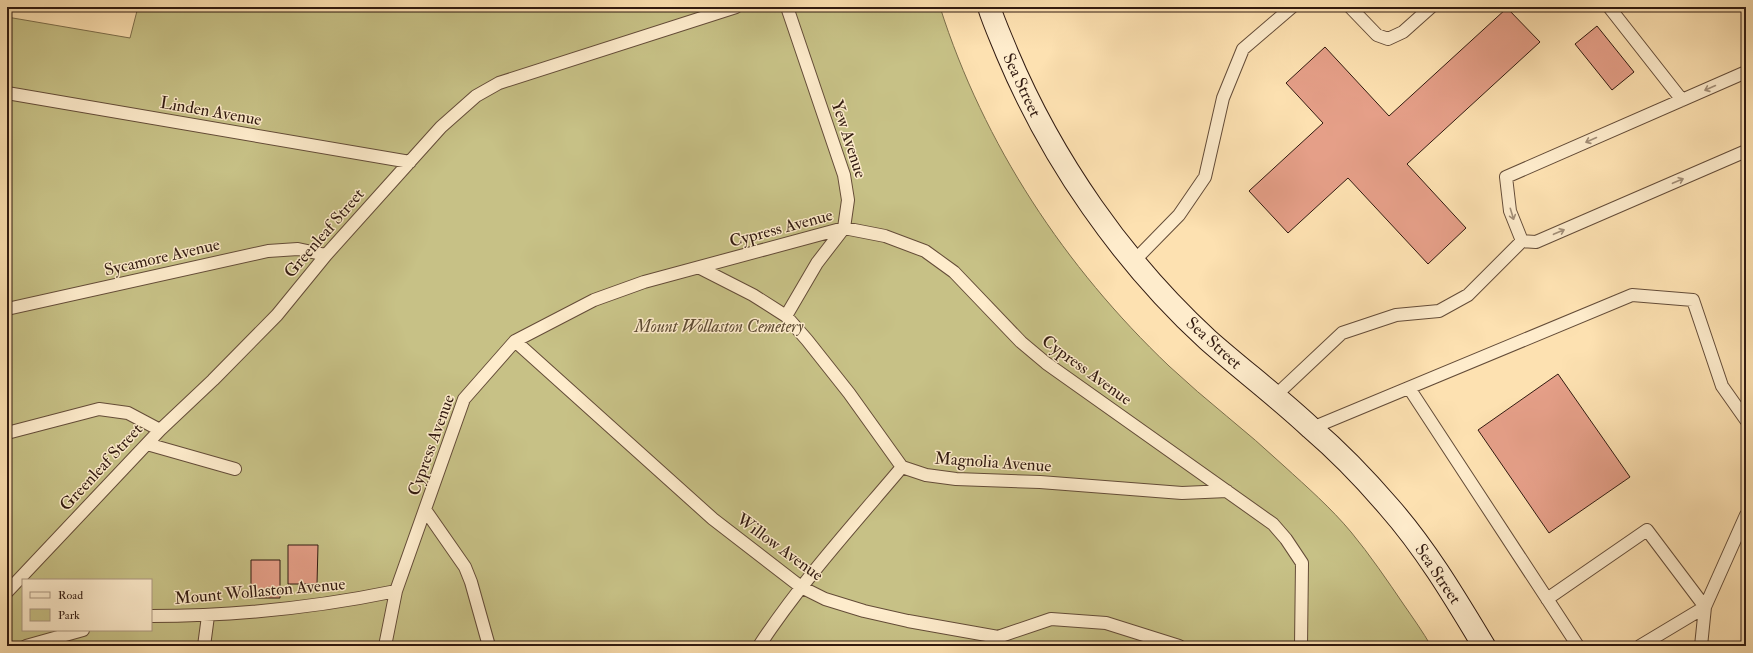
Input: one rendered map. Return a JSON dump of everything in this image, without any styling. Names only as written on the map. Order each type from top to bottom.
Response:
[{"type":"main road","name":"Sea Street","points":[[989,7],[1017,76],[1041,125],[1080,190],[1134,261],[1166,298],[1208,339],[1312,428],[1390,508],[1412,535],[1458,602],[1484,646]]},
{"type":"lane","name":"Greenleaf Street","points":[[7,592],[160,430],[213,380],[277,315],[326,255],[441,127],[476,96],[499,83],[736,7]]},
{"type":"lane","name":"Yew Avenue","points":[[786,316],[817,263],[844,228],[848,200],[844,175],[787,7]]},
{"type":"lane","points":[[1134,261],[1180,214],[1205,177],[1224,98],[1243,49],[1292,7]]},
{"type":"lane","points":[[1350,7],[1377,35],[1388,39],[1403,32],[1431,7]]},
{"type":"lane","points":[[1609,7],[1682,100]]},
{"type":"lane","points":[[1522,241],[1510,211],[1506,177],[1746,72]]},
{"type":"lane","name":"Linden Avenue","points":[[7,93],[410,162]]},
{"type":"lane","points":[[1274,396],[1342,333],[1396,314],[1439,311],[1468,295],[1522,241],[1536,242],[1746,151]]},
{"type":"lane","name":"Cypress Avenue","points":[[385,646],[396,591],[426,511],[464,399],[515,341],[594,300],[644,282],[844,228],[885,236],[906,242],[925,251],[954,272],[1021,342],[1046,363],[1273,524],[1286,539],[1302,563],[1301,646]]},
{"type":"lane","name":"Sycamore Avenue","points":[[7,309],[268,251],[298,249],[326,255]]},
{"type":"lane","points":[[700,268],[753,295],[786,316],[849,393],[902,467],[801,587],[780,614],[759,646]]},
{"type":"lane","points":[[1312,428],[1632,295],[1693,300],[1722,386],[1746,420]]},
{"type":"lane","name":"Willow Avenue","points":[[515,341],[713,519],[801,587],[824,599],[864,611],[996,641],[1051,619],[1106,623],[1179,646]]},
{"type":"lane","points":[[1409,388],[1578,646]]},
{"type":"lane","points":[[7,433],[99,409],[128,413],[160,430]]},
{"type":"lane","points":[[147,444],[235,469]]},
{"type":"lane","name":"Magnolia Avenue","points":[[902,467],[926,475],[956,478],[1040,482],[1182,493],[1227,491]]},
{"type":"lane","points":[[426,511],[465,567],[471,582],[489,646]]},
{"type":"lane","points":[[1701,646],[1705,607],[1746,515]]},
{"type":"lane","points":[[1547,599],[1647,530],[1705,607]]},
{"type":"lane","name":"Mount Wollaston Avenue","points":[[152,616],[208,616],[303,608],[350,601],[396,591]]},
{"type":"lane","points":[[1640,646],[1705,607]]},
{"type":"lane","points":[[204,646],[208,616]]},
{"type":"lane","points":[[26,646],[78,631]]},
{"type":"green space","name":"Mount Wollaston Cemetery","points":[[138,7],[940,7],[958,58],[1004,155],[1032,201],[1062,245],[1096,288],[1131,328],[1169,366],[1270,453],[1319,498],[1343,523],[1378,568],[1431,646],[7,646],[7,17],[130,38]]},
{"type":"building","points":[[1507,8],[1540,42],[1407,164],[1466,228],[1428,264],[1348,178],[1288,233],[1249,191],[1323,123],[1286,83],[1325,47],[1389,116]]},
{"type":"building","points":[[1597,26],[1634,72],[1612,90],[1575,44]]},
{"type":"building","points":[[1558,374],[1630,477],[1549,533],[1478,430]]},
{"type":"building","points":[[288,545],[318,545],[317,584],[288,584]]},
{"type":"building","points":[[251,560],[280,560],[280,598],[251,598]]}]
